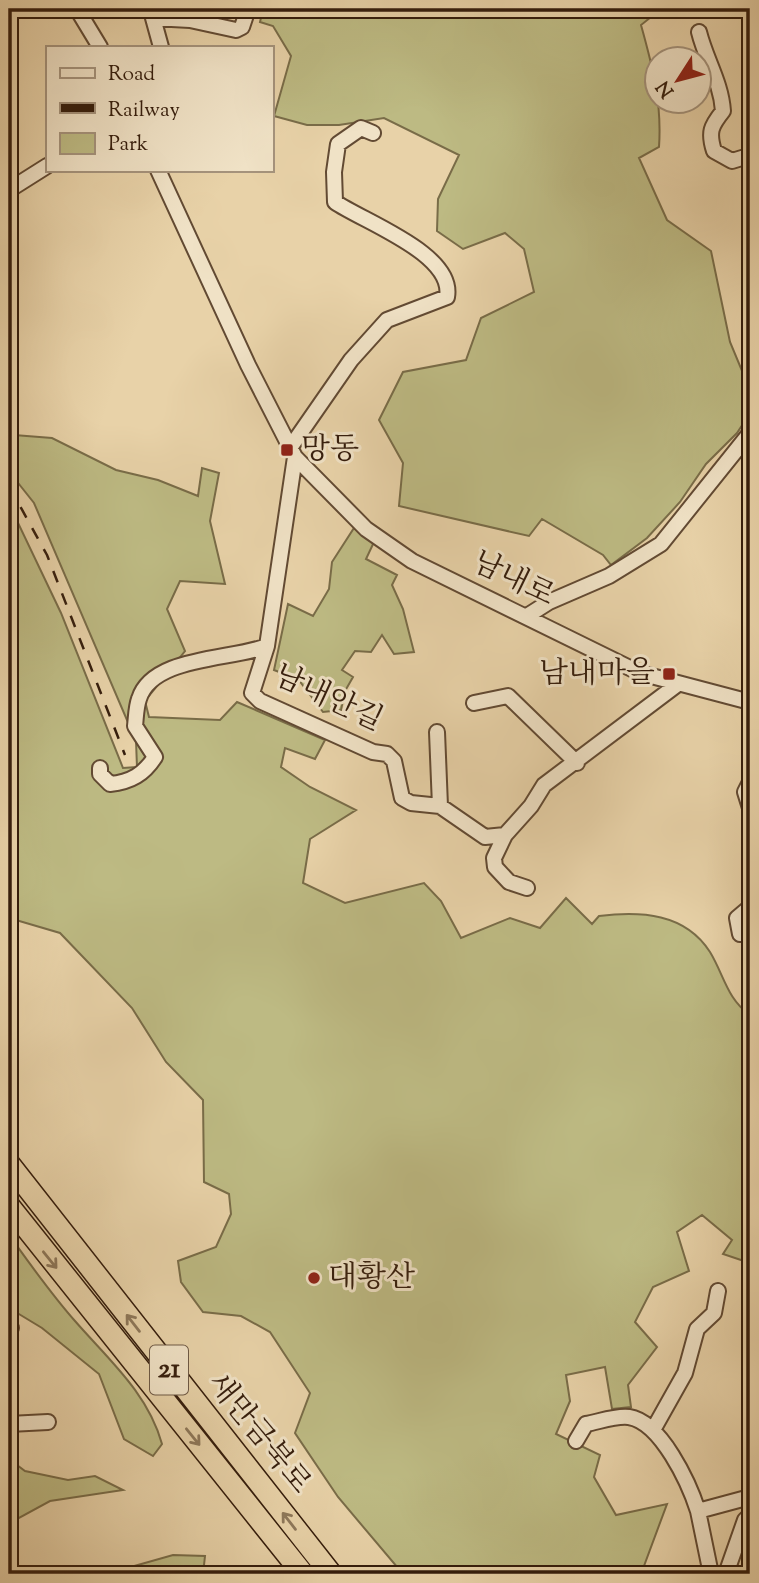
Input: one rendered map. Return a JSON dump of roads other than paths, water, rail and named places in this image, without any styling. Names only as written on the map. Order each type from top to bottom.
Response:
[{"type":"highway","name":"새만금북로","points":[[9,1164],[331,1574]]},
{"type":"highway","name":"새만금북로","points":[[9,1206],[303,1574]]},
{"type":"street","points":[[77,9],[99,46]]},
{"type":"street","points":[[148,13],[236,30],[242,27],[248,9]]},
{"type":"street","points":[[148,13],[161,46]]},
{"type":"street","points":[[699,32],[706,59],[722,94],[723,111],[712,124],[709,134],[714,151],[732,162],[745,157],[750,159]]},
{"type":"street","points":[[293,451],[351,360],[387,320],[447,297],[449,285],[445,278],[419,249],[335,202],[334,172],[338,144],[361,128],[373,133]]},
{"type":"street","points":[[9,190],[46,167]]},
{"type":"street","name":"남내로","points":[[159,172],[248,365],[293,451],[323,489],[377,537],[412,561],[640,673],[750,702]]},
{"type":"street","points":[[168,172],[169,193]]},
{"type":"street","points":[[527,616],[549,602],[609,576],[661,544],[749,436]]},
{"type":"street","name":"남내안길","points":[[293,451],[267,646],[251,693],[260,701],[331,734],[373,752],[387,754],[394,761],[402,798],[411,803],[440,806],[485,837],[505,835]]},
{"type":"street","name":"남내안길","points":[[100,768],[100,774],[110,784],[126,782],[147,770],[156,757],[135,726],[139,698],[149,680],[175,667],[247,654],[267,646]]},
{"type":"street","points":[[527,888],[509,882],[495,867],[494,858],[505,835],[531,806],[544,785],[577,763],[628,719],[678,684]]},
{"type":"street","points":[[474,703],[508,696],[577,763]]},
{"type":"street","points":[[437,732],[440,806]]},
{"type":"street","points":[[750,782],[745,792],[750,808]]},
{"type":"street","points":[[740,934],[737,918],[750,907]]},
{"type":"street","points":[[653,1430],[685,1373],[697,1329],[714,1313],[718,1291]]},
{"type":"street","points":[[576,1441],[586,1424],[628,1417],[653,1430],[675,1460],[698,1511],[711,1574]]},
{"type":"street","points":[[9,1424],[48,1422]]},
{"type":"street","points":[[698,1511],[750,1497]]},
{"type":"street","points":[[726,1574],[745,1520],[750,1515]]},
{"type":"railway","points":[[9,486],[47,555],[125,755]]},
{"type":"place","name":"망동","points":[[287,450]]},
{"type":"place","name":"남내마을","points":[[669,674]]},
{"type":"place","name":"대황산","points":[[314,1278]]}]
